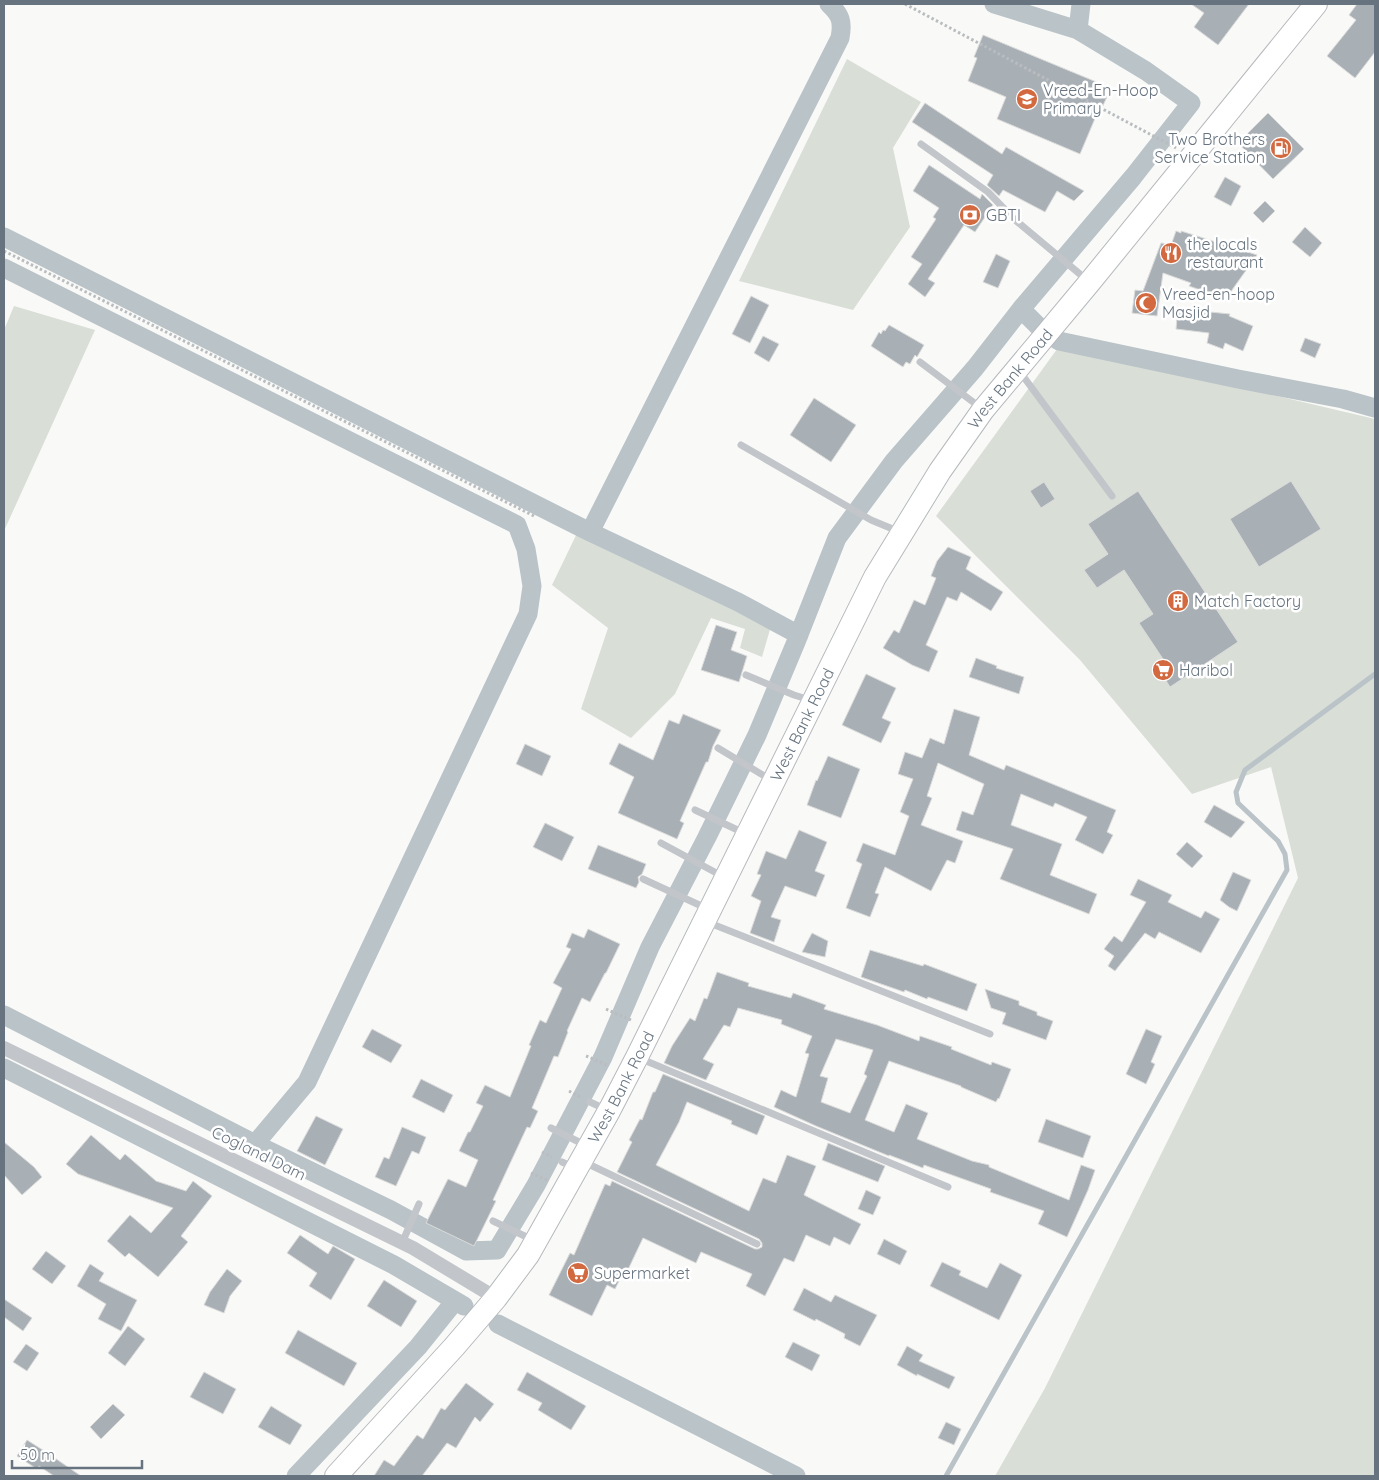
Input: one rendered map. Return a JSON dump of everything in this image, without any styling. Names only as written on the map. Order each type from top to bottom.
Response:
[{"type":"main road","name":"West Bank Road","points":[[336,1476],[454,1347],[496,1298],[528,1255],[527,1237],[576,1155],[599,1107],[637,1057],[739,830],[804,698],[940,471],[976,404],[1018,368],[1316,4]]},
{"type":"street","name":"Cogland Dam","points":[[4,1048],[405,1237],[496,1298]]},
{"type":"lane","points":[[921,144],[988,192],[1014,219],[1089,283]]},
{"type":"lane","points":[[920,362],[976,404]]},
{"type":"lane","points":[[1018,368],[1112,496]]},
{"type":"lane","points":[[740,445],[831,498],[902,534]]},
{"type":"lane","points":[[746,675],[804,698]]},
{"type":"lane","points":[[718,748],[766,776]]},
{"type":"lane","points":[[695,810],[739,830]]},
{"type":"lane","points":[[661,843],[719,874]]},
{"type":"lane","points":[[643,879],[667,889],[702,911],[990,1034]]},
{"type":"lane","points":[[637,1057],[948,1187]]},
{"type":"lane","points":[[551,1128],[576,1155],[757,1244]]},
{"type":"lane","points":[[405,1237],[419,1204]]},
{"type":"lane","points":[[493,1221],[527,1237]]},
{"type":"path","points":[[905,4],[1182,151]]},
{"type":"path","points":[[4,251],[534,516]]},
{"type":"path","points":[[606,1009],[630,1020]]},
{"type":"path","points":[[586,1056],[607,1066]]},
{"type":"path","points":[[531,1173],[558,1186]]},
{"type":"shaded area","points":[[847,59],[921,102],[893,148],[910,227],[853,310],[739,281]]},
{"type":"shaded area","points":[[14,306],[95,330],[4,531],[4,330]]},
{"type":"shaded area","points":[[1060,345],[1375,419],[1375,1476],[995,1476],[1045,1388],[1298,878],[1271,767],[1192,794],[1080,660],[936,516]]},
{"type":"shaded area","points":[[580,527],[771,626],[762,657],[740,648],[745,629],[711,618],[675,694],[631,738],[581,709],[608,628],[552,585]]},
{"type":"building","points":[[1191,4],[1249,4],[1218,45],[1194,27],[1204,13]]},
{"type":"building","points":[[1357,4],[1375,4],[1375,52],[1355,78],[1327,56],[1356,20],[1349,15]]},
{"type":"building","points":[[983,35],[1111,88],[1101,110],[1099,109],[1080,154],[997,119],[1006,97],[968,81],[977,58],[974,57]]},
{"type":"building","points":[[925,103],[1002,154],[1006,147],[1084,191],[1074,201],[1057,191],[1045,212],[1003,190],[999,196],[987,185],[993,175],[912,122]]},
{"type":"building","points":[[1268,113],[1304,149],[1273,179],[1238,143]]},
{"type":"building","points":[[929,165],[980,199],[982,194],[993,205],[975,232],[964,225],[928,279],[935,283],[925,297],[908,284],[922,264],[911,257],[936,219],[933,217],[939,208],[913,191]]},
{"type":"building","points":[[1225,177],[1241,186],[1231,206],[1214,197]]},
{"type":"building","points":[[1265,201],[1275,211],[1263,223],[1253,213]]},
{"type":"building","points":[[1305,227],[1322,243],[1310,257],[1292,242]]},
{"type":"building","points":[[1176,231],[1257,255],[1232,290],[1229,300],[1189,286],[1191,283],[1163,273],[1157,316],[1132,313],[1135,290],[1143,291],[1161,243],[1167,244],[1166,253],[1168,254]]},
{"type":"building","points":[[996,254],[1010,261],[998,288],[983,282]]},
{"type":"building","points":[[751,296],[769,305],[750,343],[732,334]]},
{"type":"building","points":[[1180,309],[1230,314],[1229,316],[1253,326],[1243,351],[1225,343],[1223,349],[1207,343],[1209,333],[1176,329]]},
{"type":"building","points":[[889,325],[924,345],[910,364],[906,362],[903,367],[871,346],[879,332],[881,334]]},
{"type":"building","points":[[763,336],[779,344],[769,362],[754,353]]},
{"type":"building","points":[[1305,338],[1321,344],[1315,358],[1300,351]]},
{"type":"building","points":[[814,398],[856,425],[831,462],[790,435]]},
{"type":"building","points":[[1291,481],[1321,529],[1259,567],[1230,519]]},
{"type":"building","points":[[1044,482],[1055,499],[1041,508],[1030,491]]},
{"type":"building","name":"Match Factory","points":[[1138,491],[1238,642],[1170,687],[1156,665],[1163,659],[1139,623],[1153,614],[1124,570],[1097,588],[1084,570],[1108,554],[1088,524]]},
{"type":"building","points":[[948,547],[971,557],[966,569],[1003,592],[991,611],[961,592],[957,601],[947,597],[926,645],[938,651],[929,672],[912,665],[883,648],[894,630],[899,633],[914,600],[925,605],[936,578],[931,576],[937,561]]},
{"type":"building","points":[[716,625],[737,632],[731,650],[747,656],[739,682],[701,670]]},
{"type":"building","points":[[976,658],[997,666],[996,668],[1024,677],[1019,694],[969,677]]},
{"type":"building","points":[[866,674],[896,688],[882,718],[891,722],[881,743],[842,725]]},
{"type":"building","points":[[954,709],[980,717],[969,755],[1004,770],[1006,765],[1116,810],[1107,832],[1113,835],[1103,854],[1075,840],[1087,817],[1055,803],[1053,807],[1021,794],[1011,825],[1062,844],[1050,875],[1097,894],[1089,914],[1000,879],[1013,849],[956,830],[962,811],[973,815],[984,784],[938,763],[927,796],[932,798],[921,825],[963,841],[955,863],[947,860],[931,891],[885,867],[875,893],[879,894],[870,917],[846,908],[862,864],[856,861],[863,843],[895,855],[909,816],[900,812],[913,779],[898,774],[905,752],[922,758],[930,738],[944,744]]},
{"type":"building","points":[[683,714],[721,730],[680,821],[684,823],[677,839],[618,813],[634,777],[609,764],[619,743],[653,760],[669,720],[679,724]]},
{"type":"building","points":[[525,744],[551,756],[542,776],[516,764]]},
{"type":"building","points":[[828,756],[860,769],[841,818],[807,805],[816,780]]},
{"type":"building","points":[[1214,805],[1245,822],[1231,838],[1204,822]]},
{"type":"building","points":[[545,823],[574,837],[562,861],[533,847]]},
{"type":"building","points":[[799,830],[827,842],[815,871],[825,875],[816,897],[785,886],[771,917],[781,920],[774,942],[750,933],[761,901],[751,896],[761,875],[757,874],[766,851],[786,859]]},
{"type":"building","points":[[1187,842],[1203,856],[1192,868],[1176,854]]},
{"type":"building","points":[[598,845],[646,864],[642,874],[638,877],[639,882],[636,888],[588,869]]},
{"type":"building","points":[[1233,872],[1251,880],[1237,911],[1220,900]]},
{"type":"building","points":[[1138,879],[1172,895],[1168,902],[1201,918],[1205,911],[1220,919],[1201,953],[1159,932],[1155,939],[1145,933],[1115,971],[1108,966],[1114,956],[1104,949],[1114,936],[1122,942],[1146,902],[1130,895]]},
{"type":"building","points":[[588,929],[620,944],[590,1002],[582,998],[558,1057],[554,1056],[532,1108],[538,1111],[530,1128],[527,1127],[493,1200],[496,1201],[474,1246],[426,1223],[448,1179],[466,1187],[478,1160],[459,1151],[483,1106],[476,1103],[485,1085],[510,1097],[540,1020],[546,1023],[562,988],[553,983],[571,949],[566,947],[572,933],[584,938]]},
{"type":"building","points":[[812,933],[828,941],[825,957],[802,952]]},
{"type":"building","points":[[870,950],[923,966],[924,964],[977,984],[967,1011],[861,977]]},
{"type":"building","points":[[717,972],[749,983],[748,986],[791,998],[793,993],[826,1005],[824,1009],[877,1025],[919,1041],[920,1036],[952,1047],[951,1049],[991,1065],[992,1062],[1011,1069],[996,1102],[961,1086],[889,1061],[865,1120],[894,1132],[906,1104],[928,1113],[917,1139],[972,1161],[989,1165],[989,1167],[1069,1200],[1081,1165],[1095,1170],[1067,1237],[1038,1224],[1044,1211],[990,1192],[991,1189],[924,1165],[923,1168],[889,1156],[774,1107],[781,1090],[796,1097],[809,1054],[805,1053],[812,1036],[781,1024],[782,1020],[738,1008],[730,1027],[724,1025],[703,1059],[714,1064],[706,1080],[664,1063],[672,1046],[690,1018],[695,1021],[704,998],[707,999]],"holes":[[[836,1039],[873,1050],[864,1074],[867,1076],[850,1113],[821,1102],[828,1078],[820,1076]]]},
{"type":"building","points":[[985,989],[1019,1001],[1019,1005],[1053,1021],[1046,1040],[1002,1024],[1006,1013],[991,1008]]},
{"type":"building","points":[[372,1029],[402,1045],[391,1063],[362,1047]]},
{"type":"building","points":[[1146,1029],[1162,1036],[1151,1062],[1155,1064],[1146,1084],[1126,1074]]},
{"type":"building","points":[[663,1074],[765,1116],[757,1135],[731,1124],[732,1121],[687,1102],[679,1122],[656,1165],[749,1211],[763,1178],[776,1183],[787,1155],[816,1166],[804,1195],[861,1224],[850,1245],[834,1237],[830,1246],[806,1235],[794,1262],[784,1258],[765,1296],[746,1286],[752,1274],[701,1252],[696,1263],[643,1238],[625,1276],[622,1275],[615,1289],[607,1285],[592,1316],[549,1295],[570,1253],[574,1255],[605,1184],[610,1186],[612,1181],[755,1249],[762,1247],[759,1239],[617,1172],[632,1142],[629,1140],[640,1119],[642,1120],[653,1092],[655,1092]]},
{"type":"building","points":[[421,1079],[453,1095],[444,1113],[412,1097]]},
{"type":"building","points":[[316,1116],[343,1129],[325,1165],[297,1151]]},
{"type":"building","points":[[1046,1119],[1091,1136],[1083,1158],[1038,1142]]},
{"type":"building","points":[[402,1127],[426,1137],[419,1154],[412,1151],[396,1186],[375,1177],[384,1157],[389,1159]]},
{"type":"building","points":[[91,1135],[120,1160],[125,1154],[156,1181],[186,1191],[193,1181],[212,1196],[181,1236],[188,1242],[158,1277],[129,1253],[125,1257],[107,1241],[130,1215],[151,1233],[173,1208],[78,1174],[66,1164]]},
{"type":"building","points":[[4,1142],[34,1167],[42,1177],[22,1195],[4,1175]]},
{"type":"building","points":[[828,1143],[885,1166],[878,1182],[822,1160]]},
{"type":"building","points":[[866,1190],[881,1197],[873,1215],[858,1209]]},
{"type":"building","points":[[300,1235],[328,1254],[333,1246],[355,1259],[331,1300],[309,1286],[317,1273],[287,1253]]},
{"type":"building","points":[[884,1239],[907,1251],[900,1265],[877,1254]]},
{"type":"building","points":[[46,1251],[66,1266],[52,1284],[32,1269]]},
{"type":"building","points":[[942,1262],[961,1271],[959,1275],[987,1288],[1000,1263],[1022,1275],[999,1320],[930,1286]]},
{"type":"building","points":[[90,1264],[104,1273],[99,1281],[137,1300],[121,1331],[98,1319],[106,1304],[77,1286]]},
{"type":"building","points":[[227,1269],[242,1281],[230,1296],[224,1313],[204,1305],[210,1292]]},
{"type":"building","points":[[384,1280],[417,1301],[401,1327],[367,1306]]},
{"type":"building","points":[[804,1288],[831,1302],[835,1295],[877,1315],[860,1346],[844,1338],[845,1334],[793,1310]]},
{"type":"building","points":[[4,1299],[32,1318],[23,1331],[4,1317]]},
{"type":"building","points":[[128,1326],[145,1339],[125,1366],[108,1353]]},
{"type":"building","points":[[298,1330],[357,1363],[344,1386],[285,1353]]},
{"type":"building","points":[[793,1342],[820,1355],[812,1371],[785,1357]]},
{"type":"building","points":[[26,1344],[39,1353],[27,1371],[13,1362]]},
{"type":"building","points":[[907,1346],[923,1355],[919,1361],[955,1377],[949,1389],[917,1374],[917,1376],[897,1365]]},
{"type":"building","points":[[204,1372],[236,1389],[223,1414],[190,1397]]},
{"type":"building","points":[[527,1372],[586,1406],[571,1430],[538,1410],[542,1403],[517,1390]]},
{"type":"building","points":[[466,1383],[494,1404],[480,1422],[475,1417],[456,1448],[447,1443],[422,1476],[374,1476],[384,1460],[394,1466],[417,1435],[423,1439],[441,1408],[445,1410]]},
{"type":"building","points":[[113,1404],[125,1415],[101,1439],[90,1427]]},
{"type":"building","points":[[271,1406],[302,1425],[290,1445],[258,1427]]},
{"type":"building","points":[[946,1422],[961,1429],[954,1445],[938,1438]]},
{"type":"building","points":[[27,1440],[81,1476],[54,1476],[39,1466],[37,1469],[17,1456]]},
{"type":"waterway","points":[[590,532],[840,38],[840,19],[829,4]]},
{"type":"waterway","points":[[4,1015],[255,1144],[391,1210],[466,1251],[497,1250],[536,1185],[603,1057],[650,947],[757,735],[837,538],[894,461],[975,368],[1021,309],[1133,177],[1191,103],[1146,71],[1078,30],[994,4]]},
{"type":"waterway","points":[[1078,30],[1081,4]]},
{"type":"waterway","points":[[4,237],[590,532],[738,602],[799,635]]},
{"type":"waterway","points":[[4,268],[517,525],[526,549],[532,586],[528,614],[307,1082],[255,1144]]},
{"type":"waterway","points":[[1021,309],[1043,331],[1059,341],[1343,399],[1375,408]]},
{"type":"waterway","points":[[946,1476],[1287,870],[1285,854],[1278,841],[1238,803],[1236,792],[1245,770],[1375,674]]},
{"type":"waterway","points":[[4,1068],[394,1265],[464,1306]]},
{"type":"waterway","points":[[296,1476],[418,1347],[455,1301]]},
{"type":"waterway","points":[[498,1324],[796,1476]]},
{"type":"place","name":"Vreed-En-Hoop Primary","points":[[1027,99]]},
{"type":"place","name":"Two Brothers Service Station","points":[[1281,148]]},
{"type":"place","name":"GBTI","points":[[970,215]]},
{"type":"place","name":"the locals restaurant","points":[[1171,253]]},
{"type":"place","name":"Vreed-en-hoop Masjid","points":[[1146,303]]},
{"type":"place","name":"Match Factory","points":[[1178,601]]},
{"type":"place","name":"Haribol","points":[[1163,670]]},
{"type":"place","name":"Supermarket","points":[[578,1273]]}]
